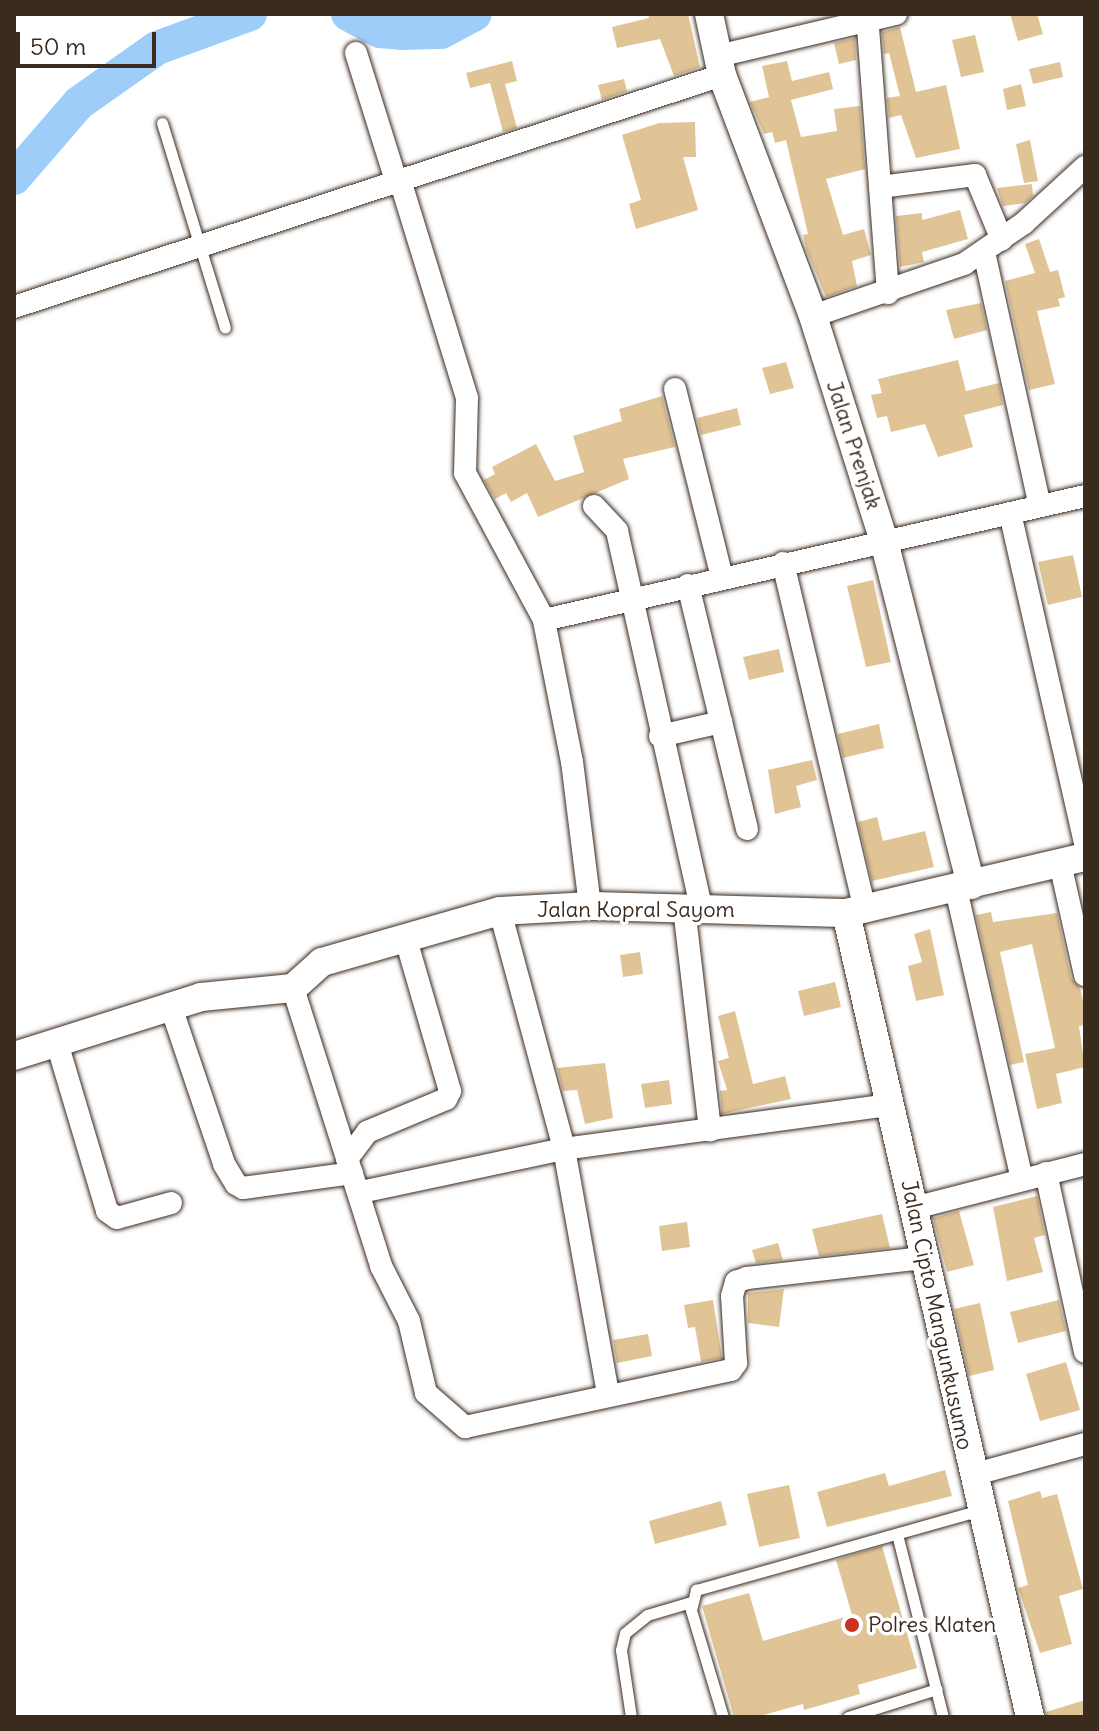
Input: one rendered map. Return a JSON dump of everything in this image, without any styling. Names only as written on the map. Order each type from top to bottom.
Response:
[{"type":"street","name":"Jalan Prenjak","points":[[709,14],[720,66],[813,316],[884,541],[963,887]]},
{"type":"street","points":[[14,307],[398,181],[720,66],[868,17],[896,14]]},
{"type":"street","points":[[868,17],[888,293]]},
{"type":"street","points":[[356,53],[467,398],[465,473],[544,620],[572,762],[590,906]]},
{"type":"street","points":[[813,316],[888,293],[993,246],[1082,171]]},
{"type":"street","points":[[880,187],[975,175],[993,246],[1040,506]]},
{"type":"street","points":[[675,389],[722,577]]},
{"type":"street","points":[[544,620],[1085,496]]},
{"type":"street","points":[[594,506],[617,531],[692,908],[710,1130]]},
{"type":"street","points":[[1010,513],[1085,842]]},
{"type":"street","points":[[783,563],[855,912]]},
{"type":"street","points":[[688,585],[747,829]]},
{"type":"street","points":[[660,736],[721,722]]},
{"type":"street","points":[[1072,860],[1085,975]]},
{"type":"street","name":"Jalan Kopral Sayom","points":[[293,988],[322,962],[500,911],[590,906],[855,912],[1072,860]]},
{"type":"street","points":[[963,887],[1022,1179]]},
{"type":"street","points":[[500,911],[564,1149],[608,1394]]},
{"type":"street","name":"Jalan Cipto Mangunkusumo","points":[[855,912],[890,1105],[923,1258],[1030,1717]]},
{"type":"street","points":[[353,1174],[367,1132],[446,1099],[450,1091],[405,936]]},
{"type":"street","points":[[14,1056],[201,997],[293,988],[381,1266],[409,1321],[434,1403],[465,1427],[734,1367],[736,1282],[923,1258]]},
{"type":"street","points":[[171,1007],[224,1164],[236,1184],[243,1188],[890,1105]]},
{"type":"street","points":[[57,1043],[107,1211],[117,1218],[171,1203]]},
{"type":"street","points":[[914,1208],[1085,1164]]},
{"type":"street","points":[[1046,1173],[1085,1352]]},
{"type":"street","points":[[972,1475],[1085,1444]]},
{"type":"lane","points":[[162,123],[196,245],[225,328]]},
{"type":"lane","points":[[631,1717],[621,1650],[625,1633],[647,1615],[691,1602],[703,1587],[982,1510]]},
{"type":"lane","points":[[897,1534],[943,1717]]},
{"type":"lane","points":[[691,1602],[723,1717]]},
{"type":"lane","points":[[848,1717],[937,1689]]},
{"type":"building","points":[[648,14],[688,14],[700,67],[674,76],[660,39],[617,48],[612,27],[649,18]]},
{"type":"building","points":[[1010,14],[1037,14],[1043,34],[1018,41]]},
{"type":"building","points":[[900,27],[916,92],[946,85],[960,149],[916,158],[901,115],[889,118],[887,98],[900,96],[889,53],[884,54],[882,32]]},
{"type":"building","points":[[975,35],[984,72],[961,77],[952,40]]},
{"type":"building","points":[[855,38],[856,60],[839,64],[834,43]]},
{"type":"building","points":[[512,61],[517,81],[505,84],[517,128],[503,132],[490,83],[470,88],[466,73]]},
{"type":"building","points":[[787,61],[792,81],[829,72],[833,89],[791,100],[801,137],[837,131],[834,109],[860,106],[865,169],[826,179],[843,235],[864,229],[871,255],[852,261],[857,286],[826,297],[806,249],[803,235],[808,234],[786,140],[775,143],[772,132],[764,134],[750,102],[769,97],[762,66]]},
{"type":"building","points":[[1060,62],[1063,77],[1033,84],[1029,69]]},
{"type":"building","points":[[624,79],[627,91],[602,100],[598,85]]},
{"type":"building","points":[[1021,84],[1026,106],[1007,110],[1003,89]]},
{"type":"building","points":[[695,122],[696,157],[683,157],[698,210],[636,229],[629,204],[641,200],[622,135],[659,123]]},
{"type":"building","points":[[1030,140],[1038,181],[1024,183],[1016,144]]},
{"type":"building","points":[[1032,184],[1033,196],[1025,203],[1003,206],[997,188]]},
{"type":"building","points":[[960,210],[968,239],[922,252],[924,262],[900,267],[896,216],[922,213],[922,220]]},
{"type":"building","points":[[1039,239],[1050,272],[1058,270],[1065,297],[1058,299],[1060,306],[1037,311],[1055,384],[1029,390],[1005,281],[1035,273],[1025,244]]},
{"type":"building","points":[[981,303],[987,330],[954,339],[946,310]]},
{"type":"building","points":[[958,360],[966,391],[999,383],[1003,405],[964,415],[973,447],[938,457],[925,424],[891,432],[887,416],[877,418],[871,395],[882,393],[878,379]]},
{"type":"building","points":[[786,362],[794,388],[770,394],[762,368]]},
{"type":"building","points":[[662,396],[675,447],[623,459],[629,479],[538,517],[527,493],[511,502],[506,493],[495,499],[484,480],[495,474],[492,467],[536,444],[555,481],[584,472],[573,436],[622,421],[619,409]]},
{"type":"building","points":[[737,408],[741,425],[701,435],[697,418]]},
{"type":"building","points":[[1073,555],[1082,597],[1048,605],[1038,562]]},
{"type":"building","points":[[873,580],[891,662],[866,667],[847,586]]},
{"type":"building","points":[[779,649],[784,672],[749,680],[743,657]]},
{"type":"building","points":[[879,724],[884,748],[843,758],[838,734]]},
{"type":"building","points":[[812,760],[817,780],[796,786],[801,807],[775,814],[768,770]]},
{"type":"building","points":[[877,817],[883,841],[925,831],[934,867],[872,881],[858,822]]},
{"type":"building","points":[[991,912],[993,922],[1057,913],[1071,978],[1080,988],[1085,1009],[1085,1025],[1079,1026],[1085,1067],[1056,1074],[1062,1103],[1037,1109],[1025,1054],[1055,1048],[1032,944],[1000,952],[1024,1062],[1010,1065],[976,915]]},
{"type":"building","points":[[930,929],[944,995],[916,1001],[908,966],[922,962],[914,934]]},
{"type":"building","points":[[640,952],[643,974],[623,977],[620,955]]},
{"type":"building","points":[[835,982],[841,1007],[804,1016],[798,991]]},
{"type":"building","points":[[735,1011],[753,1084],[785,1076],[791,1099],[722,1114],[720,1091],[727,1090],[718,1061],[729,1058],[718,1016]]},
{"type":"building","points":[[605,1063],[613,1118],[585,1124],[577,1090],[563,1091],[557,1068]]},
{"type":"building","points":[[669,1080],[672,1104],[645,1108],[641,1084]]},
{"type":"building","points":[[1037,1196],[1045,1235],[1034,1238],[1043,1272],[1007,1281],[993,1207]]},
{"type":"building","points":[[959,1211],[974,1265],[947,1272],[933,1218]]},
{"type":"building","points":[[882,1214],[890,1248],[819,1256],[812,1229]]},
{"type":"building","points":[[687,1222],[690,1247],[662,1251],[659,1226]]},
{"type":"building","points":[[778,1243],[783,1260],[756,1263],[752,1250]]},
{"type":"building","points":[[784,1289],[779,1327],[748,1323],[748,1293]]},
{"type":"building","points":[[713,1300],[722,1358],[701,1362],[695,1327],[688,1328],[684,1305]]},
{"type":"building","points":[[1059,1300],[1066,1331],[1018,1343],[1010,1312]]},
{"type":"building","points":[[980,1303],[994,1370],[969,1376],[954,1309]]},
{"type":"building","points":[[648,1334],[652,1356],[617,1363],[613,1340]]},
{"type":"building","points":[[1066,1362],[1080,1410],[1040,1421],[1026,1374]]},
{"type":"building","points":[[945,1470],[952,1496],[827,1527],[817,1492],[885,1473],[889,1486]]},
{"type":"building","points":[[789,1485],[800,1538],[759,1547],[747,1494]]},
{"type":"building","points":[[1040,1491],[1042,1498],[1057,1494],[1083,1589],[1059,1596],[1072,1644],[1040,1653],[1018,1588],[1028,1585],[1008,1501]]},
{"type":"building","points":[[721,1501],[727,1525],[655,1544],[649,1521]]},
{"type":"building","points":[[882,1546],[917,1668],[858,1685],[860,1694],[804,1710],[803,1704],[757,1717],[734,1717],[702,1606],[749,1593],[763,1641],[852,1615],[836,1560]]},
{"type":"building","points":[[1085,1700],[1085,1717],[1047,1717],[1046,1712]]},
{"type":"waterway","points":[[14,178],[79,103],[157,48],[250,14]]},
{"type":"waterway","points":[[348,14],[380,31],[403,33],[441,32],[475,14]]},
{"type":"place","name":"Polres Klaten","points":[[852,1625]]}]
